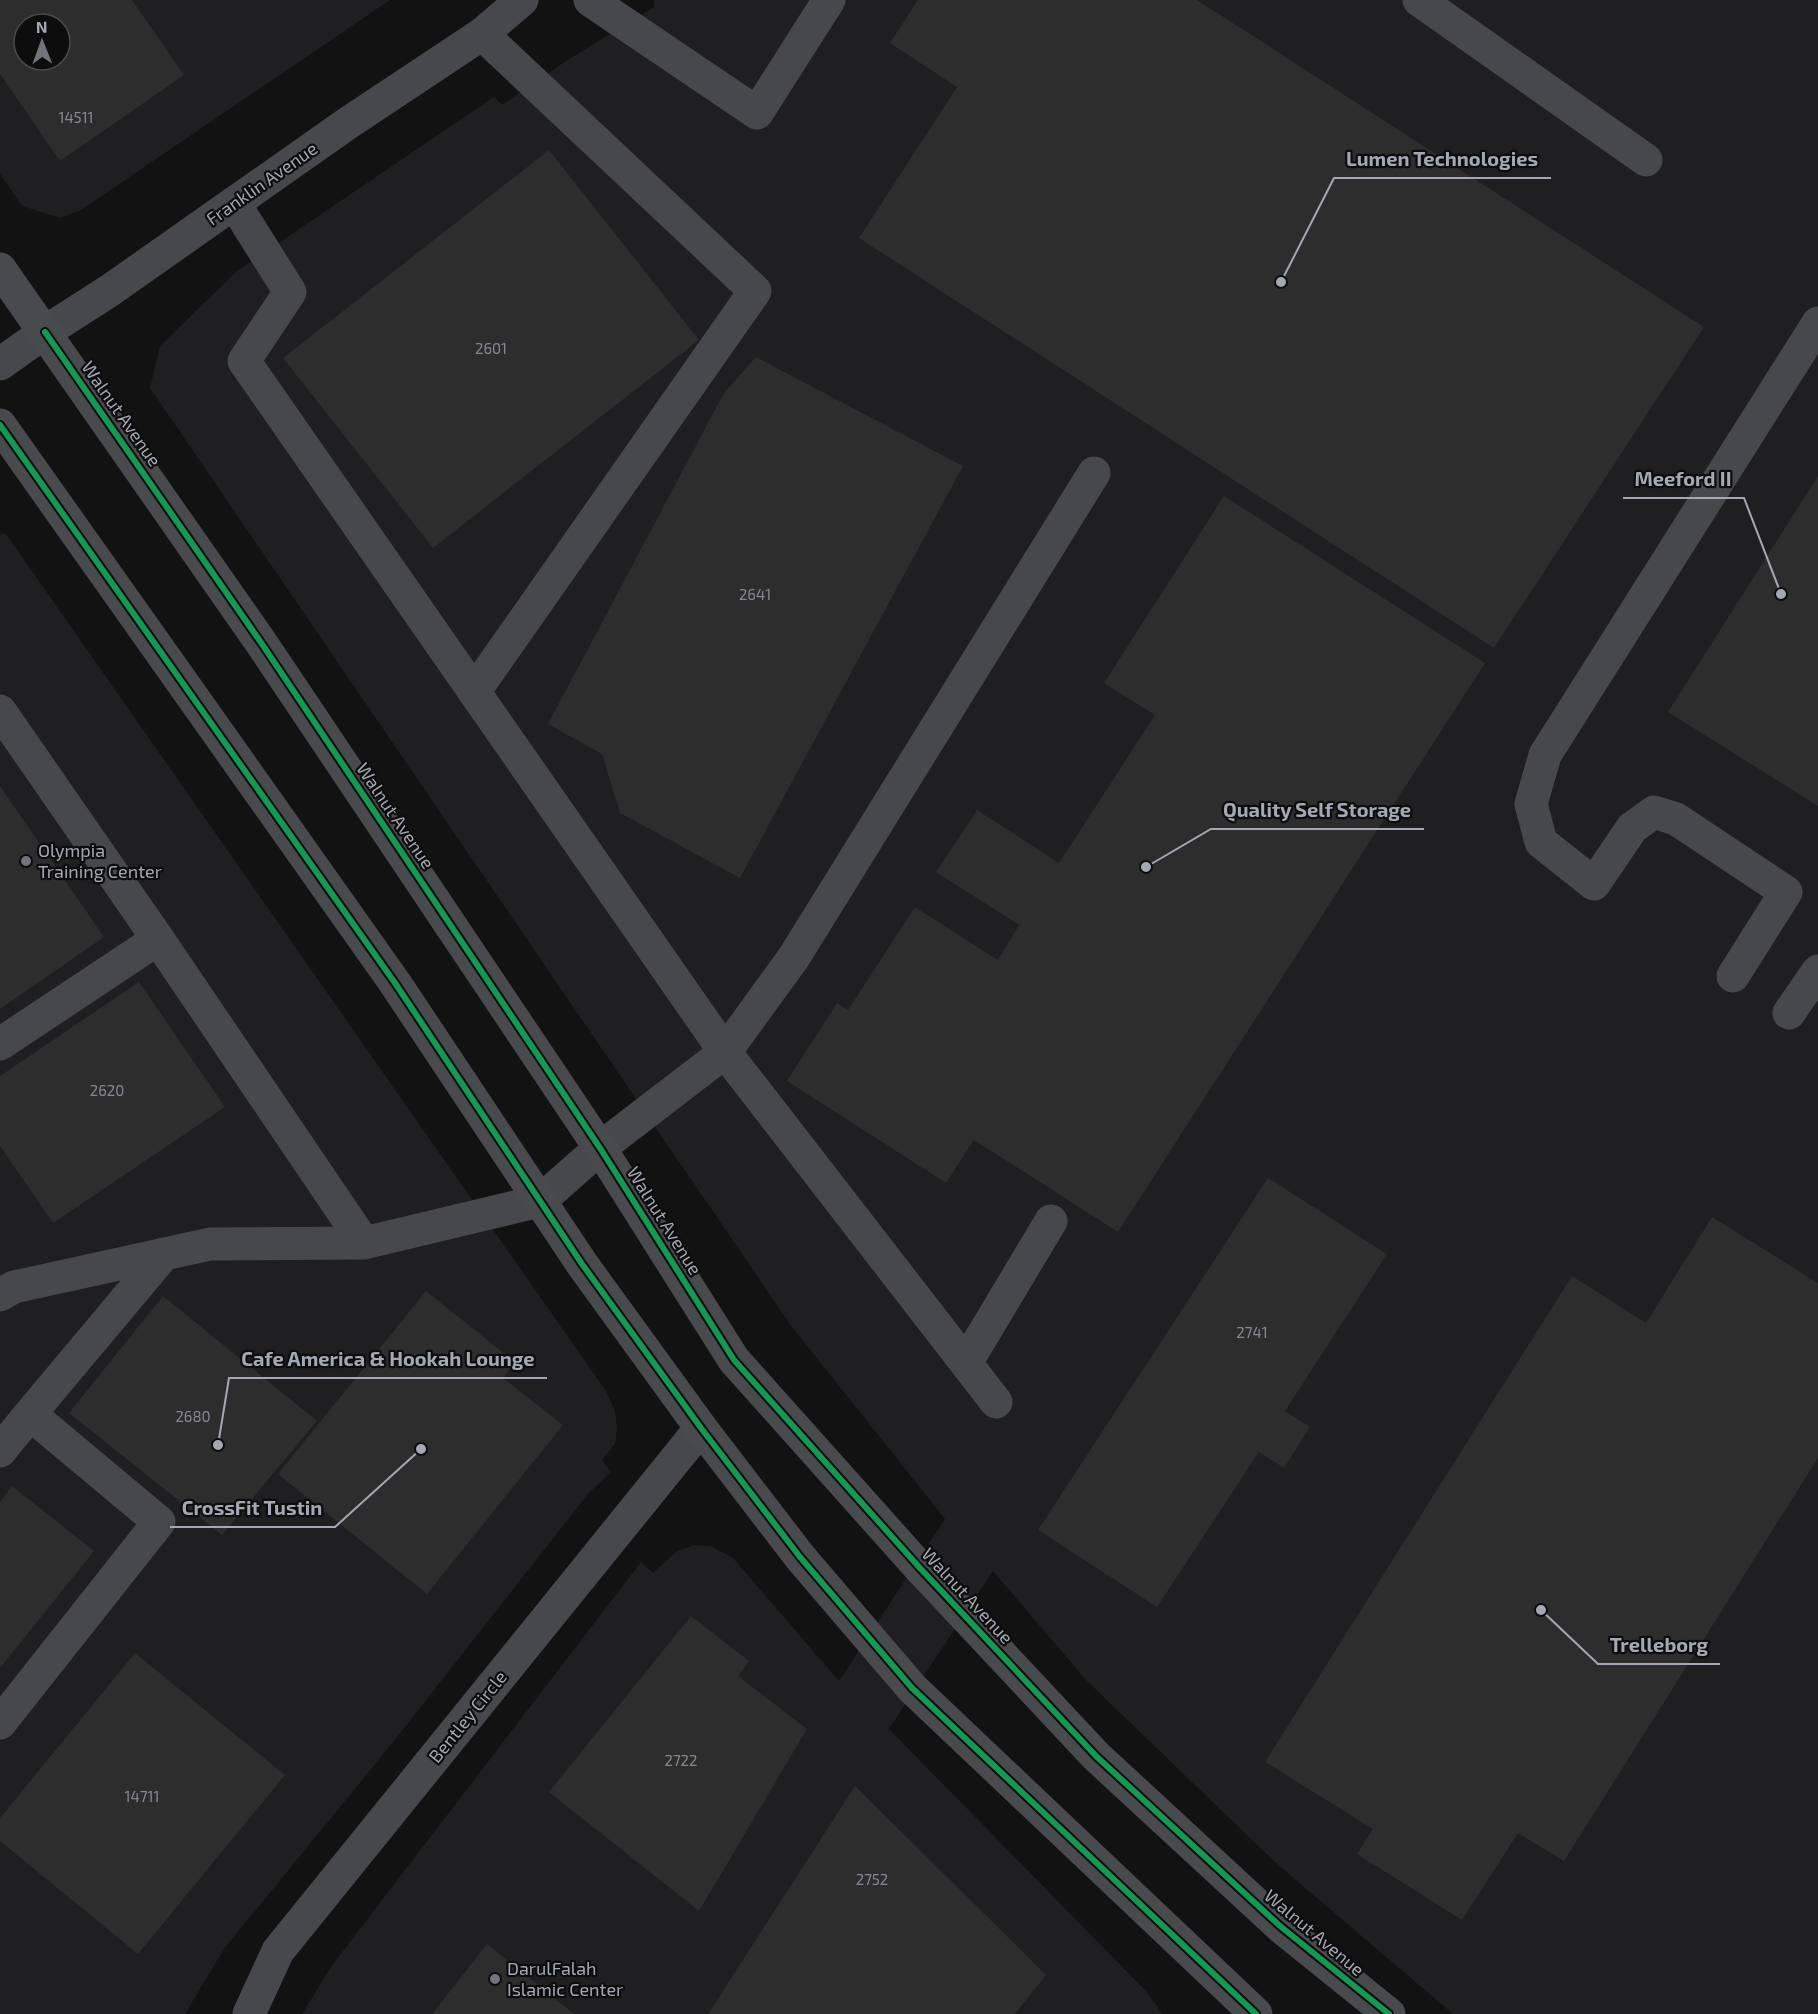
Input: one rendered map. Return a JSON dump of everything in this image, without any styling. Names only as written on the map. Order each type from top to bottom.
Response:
[{"type":"main road","name":"Walnut Avenue","points":[[0,269],[268,654],[600,1148],[734,1360],[919,1567],[1096,1756],[1280,1926],[1389,2014]]},
{"type":"main road","points":[[0,425],[395,983],[582,1264],[701,1428],[800,1557],[912,1688],[1256,2014]]},
{"type":"street","name":"Franklin Avenue","points":[[0,364],[482,34],[522,0]]},
{"type":"street","points":[[590,0],[757,113],[829,0]]},
{"type":"street","points":[[1419,0],[1646,160]]},
{"type":"street","points":[[474,692],[755,291],[482,34]]},
{"type":"street","points":[[234,203],[290,292],[244,361],[725,1052],[996,1402]]},
{"type":"street","points":[[1733,976],[1786,892],[1676,819],[1654,812],[1632,828],[1594,884],[1541,842],[1531,804],[1545,755],[1818,323]]},
{"type":"street","points":[[0,1295],[14,1287],[210,1244],[364,1243],[540,1201],[600,1148],[725,1052],[794,957],[1094,473]]},
{"type":"street","points":[[0,711],[364,1243]]},
{"type":"street","points":[[0,1044],[158,939]]},
{"type":"street","points":[[1789,1013],[1818,971]]},
{"type":"street","points":[[966,1363],[1051,1221]]},
{"type":"street","points":[[0,1451],[164,1254]]},
{"type":"street","points":[[0,1723],[159,1522],[30,1414]]},
{"type":"street","name":"Bentley Circle","points":[[249,2014],[278,1952],[701,1428]]},
{"type":"shaded area","points":[[0,0],[390,0],[81,210],[60,218],[22,206],[0,174]]},
{"type":"shaded area","points":[[654,0],[1818,0],[1818,2014],[1453,2014],[1276,1863],[1087,1681],[993,1571],[889,1729],[1146,1991],[1162,2014],[302,2014],[333,1964],[641,1562],[653,1573],[676,1552],[693,1545],[711,1546],[733,1558],[839,1681],[945,1519],[792,1327],[150,388],[160,346],[237,271],[494,97],[502,105],[566,61],[654,7]]},
{"type":"shaded area","points":[[0,533],[6,534],[606,1391],[615,1411],[617,1429],[615,1444],[602,1460],[611,1472],[588,1494],[394,1741],[224,1949],[185,2014],[0,2014]]},
{"type":"building","points":[[0,0],[132,0],[184,75],[60,161],[0,74]]},
{"type":"building","points":[[918,0],[1197,0],[1704,327],[1494,648],[859,238],[957,87],[890,43]]},
{"type":"building","points":[[549,150],[699,340],[433,548],[283,358]]},
{"type":"building","points":[[756,357],[963,466],[740,878],[620,813],[602,754],[548,724],[724,393]]},
{"type":"building","points":[[1818,476],[1818,806],[1668,712]]},
{"type":"building","points":[[1224,496],[1485,663],[1118,1232],[974,1140],[946,1183],[787,1081],[837,1003],[848,1010],[915,907],[998,960],[1019,925],[936,872],[977,810],[1059,863],[1155,715],[1104,683]]},
{"type":"building","name":"Olympia Training Center","points":[[0,786],[104,937],[0,1009]]},
{"type":"building","points":[[139,982],[225,1107],[53,1223],[0,1146],[0,1076]]},
{"type":"building","points":[[1268,1178],[1387,1254],[1285,1411],[1310,1427],[1284,1468],[1259,1452],[1157,1607],[1038,1530]]},
{"type":"building","points":[[1712,1217],[1818,1283],[1818,1458],[1564,1861],[1518,1833],[1462,1920],[1357,1854],[1373,1829],[1265,1762],[1572,1276],[1646,1323]]},
{"type":"building","points":[[426,1291],[515,1362],[503,1378],[563,1425],[427,1594],[278,1474]]},
{"type":"building","points":[[163,1296],[317,1421],[222,1535],[69,1413]]},
{"type":"building","points":[[12,1486],[94,1551],[0,1668],[0,1502]]},
{"type":"building","points":[[691,1616],[749,1661],[738,1676],[807,1729],[699,1911],[549,1792]]},
{"type":"building","points":[[135,1653],[285,1775],[138,1954],[0,1841],[0,1818]]},
{"type":"building","points":[[855,1786],[1046,1975],[1015,2014],[708,2014]]},
{"type":"building","name":"DarulFalah Islamic Center","points":[[487,1944],[574,2014],[432,2014]]},
{"type":"cycle path","points":[[45,332],[262,644],[600,1148],[734,1360],[919,1567],[1096,1756],[1280,1926],[1389,2014]]},
{"type":"cycle path","points":[[0,425],[395,983],[582,1264],[701,1428],[800,1557],[912,1688],[1256,2014]]},
{"type":"place","name":"Lumen Technologies","points":[[1281,282]]},
{"type":"place","name":"Meeford II","points":[[1781,594]]},
{"type":"place","name":"Olympia Training Center","points":[[26,861]]},
{"type":"place","name":"Quality Self Storage","points":[[1146,867]]},
{"type":"place","name":"Cafe America & Hookah Lounge","points":[[218,1445]]},
{"type":"place","name":"CrossFit Tustin","points":[[421,1449]]},
{"type":"place","name":"Trelleborg","points":[[1541,1610]]},
{"type":"place","name":"DarulFalah Islamic Center","points":[[495,1979]]}]
